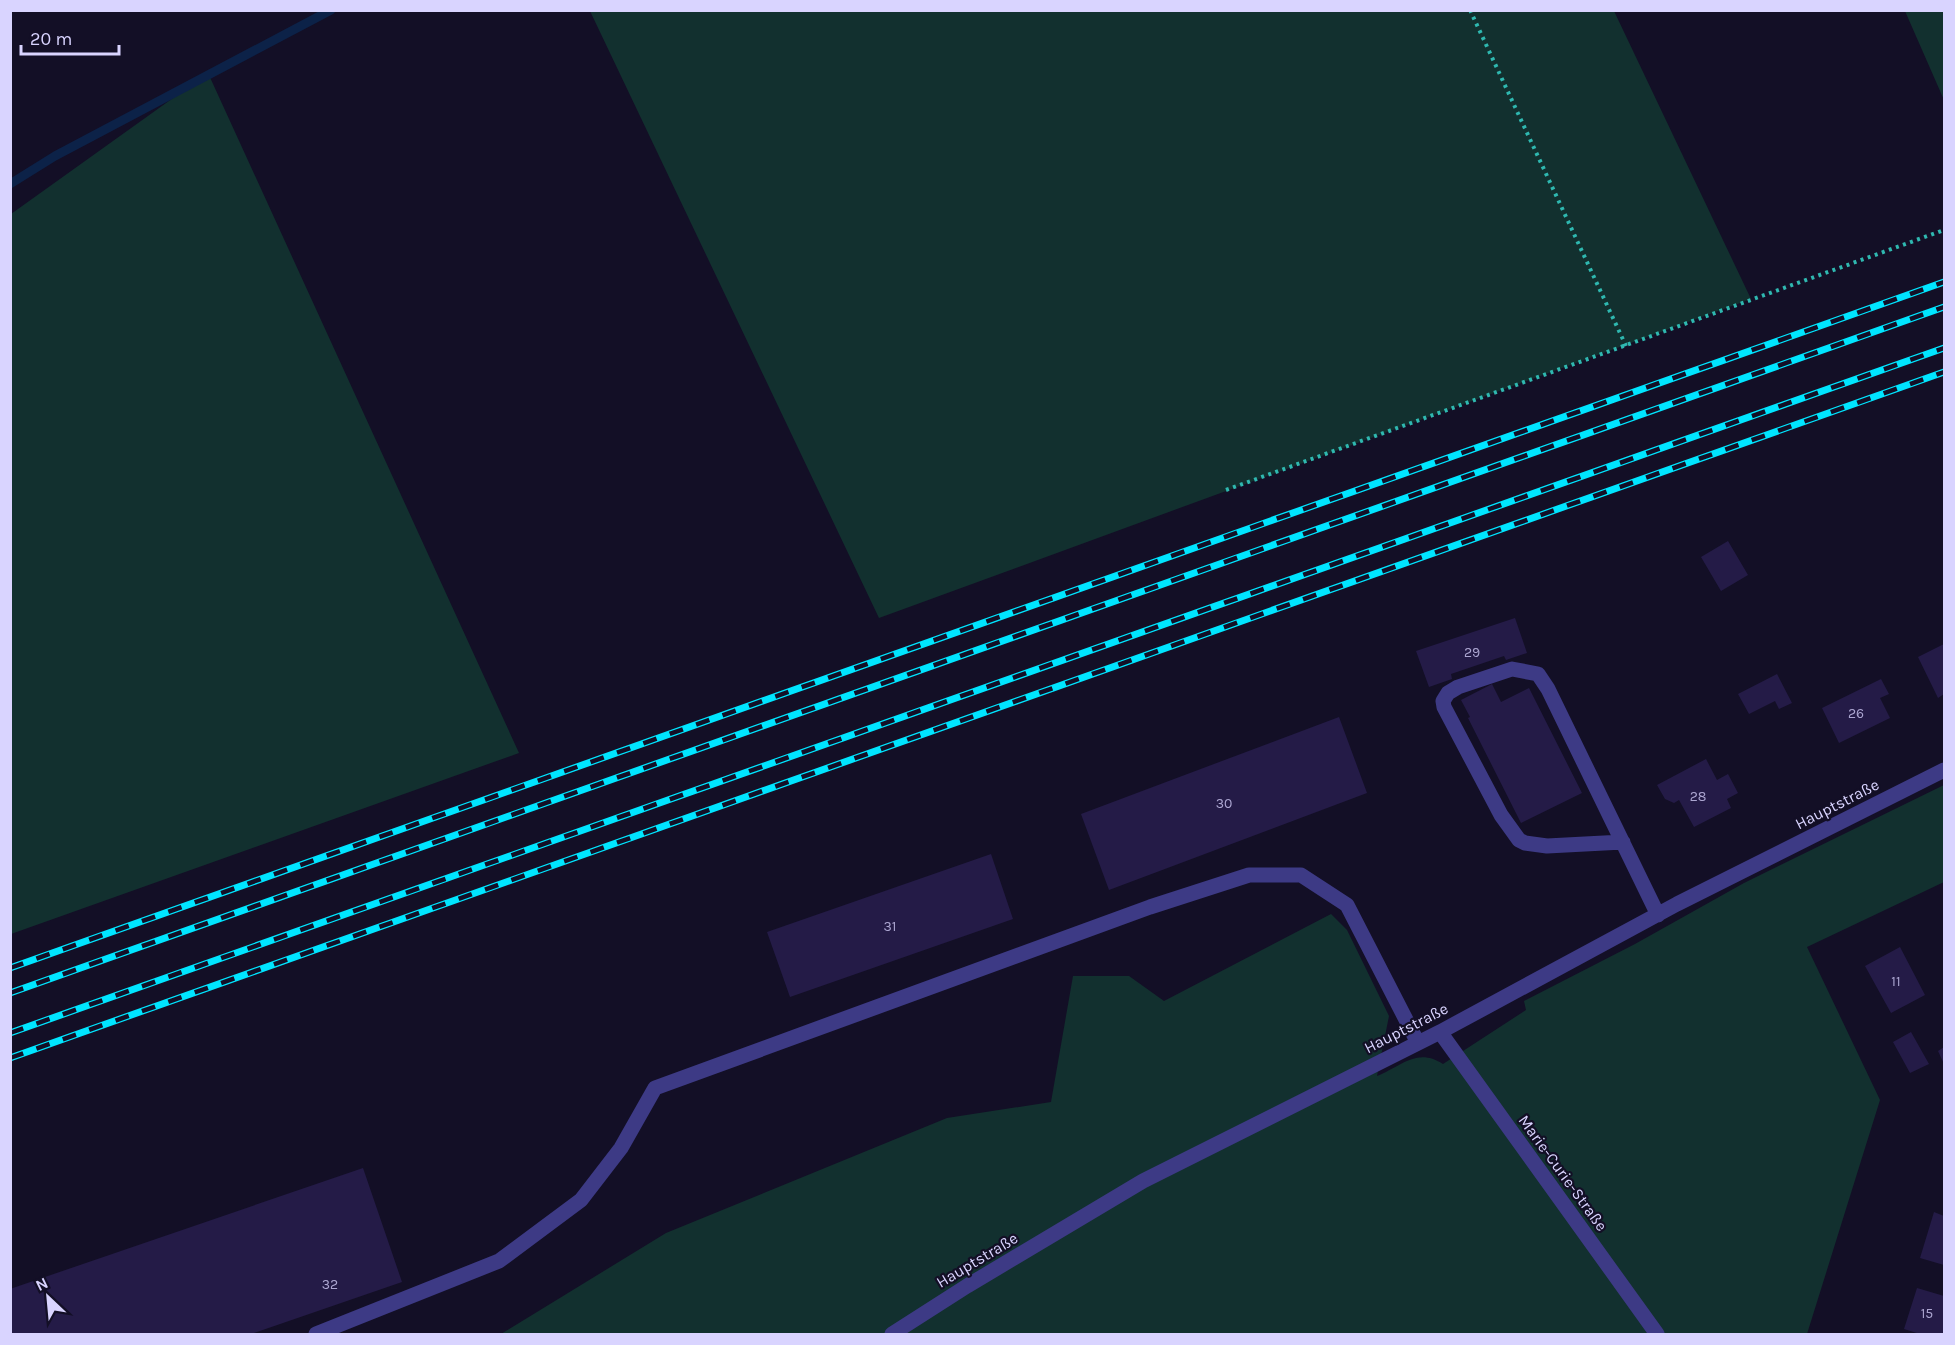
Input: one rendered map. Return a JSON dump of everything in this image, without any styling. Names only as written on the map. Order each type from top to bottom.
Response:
[{"type":"street","points":[[1623,842],[1547,846],[1519,840],[1501,815],[1444,707],[1443,701],[1448,693],[1458,687],[1512,669],[1538,674],[1548,689],[1623,842],[1658,915]]},
{"type":"street","name":"Hauptstraße","points":[[892,1335],[967,1286],[1143,1181],[1440,1032],[1658,915],[1944,770]]},
{"type":"street","points":[[316,1335],[499,1262],[581,1200],[621,1148],[656,1088],[1150,907],[1249,875],[1301,875],[1347,905],[1418,1043]]},
{"type":"street","name":"Marie-Curie-Straße","points":[[1440,1032],[1657,1335]]},
{"type":"path","points":[[1470,10],[1626,346]]},
{"type":"path","points":[[1226,490],[1944,230]]},
{"type":"green space","points":[[590,11],[1614,11],[1751,299],[879,618]]},
{"type":"green space","points":[[1905,11],[1944,11],[1944,100]]},
{"type":"green space","points":[[208,73],[519,753],[11,934],[11,214]]},
{"type":"green space","points":[[1944,785],[1944,882],[1807,947],[1880,1100],[1807,1334],[501,1334],[666,1233],[947,1118],[1051,1102],[1073,976],[1129,976],[1164,1001],[1331,914],[1347,930],[1389,1016],[1377,1076],[1417,1058],[1434,1059],[1443,1064],[1526,1010],[1524,1001],[1635,944],[1744,883]]},
{"type":"building","points":[[1728,541],[1748,575],[1721,591],[1701,557]]},
{"type":"building","points":[[1515,618],[1527,653],[1506,660],[1504,656],[1451,674],[1452,679],[1429,687],[1416,651]]},
{"type":"building","points":[[1944,644],[1944,694],[1938,698],[1918,657]]},
{"type":"building","points":[[1777,674],[1792,703],[1779,709],[1775,701],[1749,714],[1738,694]]},
{"type":"building","points":[[1881,679],[1889,694],[1880,698],[1890,718],[1839,743],[1822,708]]},
{"type":"building","points":[[1492,684],[1501,702],[1529,688],[1582,793],[1521,823],[1461,700]]},
{"type":"building","points":[[1339,717],[1367,793],[1109,890],[1081,814]]},
{"type":"building","points":[[1706,759],[1717,780],[1728,774],[1738,793],[1727,799],[1731,808],[1694,827],[1679,800],[1674,803],[1665,799],[1657,785]]},
{"type":"building","points":[[991,854],[1013,919],[790,997],[767,932]]},
{"type":"building","points":[[1900,947],[1925,995],[1891,1013],[1865,966]]},
{"type":"building","points":[[1911,1032],[1929,1064],[1910,1073],[1893,1042]]},
{"type":"building","points":[[1944,1047],[1944,1064],[1938,1051]]},
{"type":"building","points":[[363,1168],[402,1282],[251,1334],[10,1334],[10,1289]]},
{"type":"building","points":[[1934,1212],[1944,1216],[1944,1265],[1920,1258]]},
{"type":"building","points":[[1917,1288],[1944,1296],[1944,1334],[1920,1334],[1904,1329]]},
{"type":"waterway","points":[[10,184],[55,156],[331,10]]},
{"type":"railway","points":[[10,968],[1944,282]]},
{"type":"railway","points":[[10,993],[1944,307]]},
{"type":"railway","points":[[10,1033],[1944,348]]},
{"type":"railway","points":[[10,1058],[1944,372]]}]
